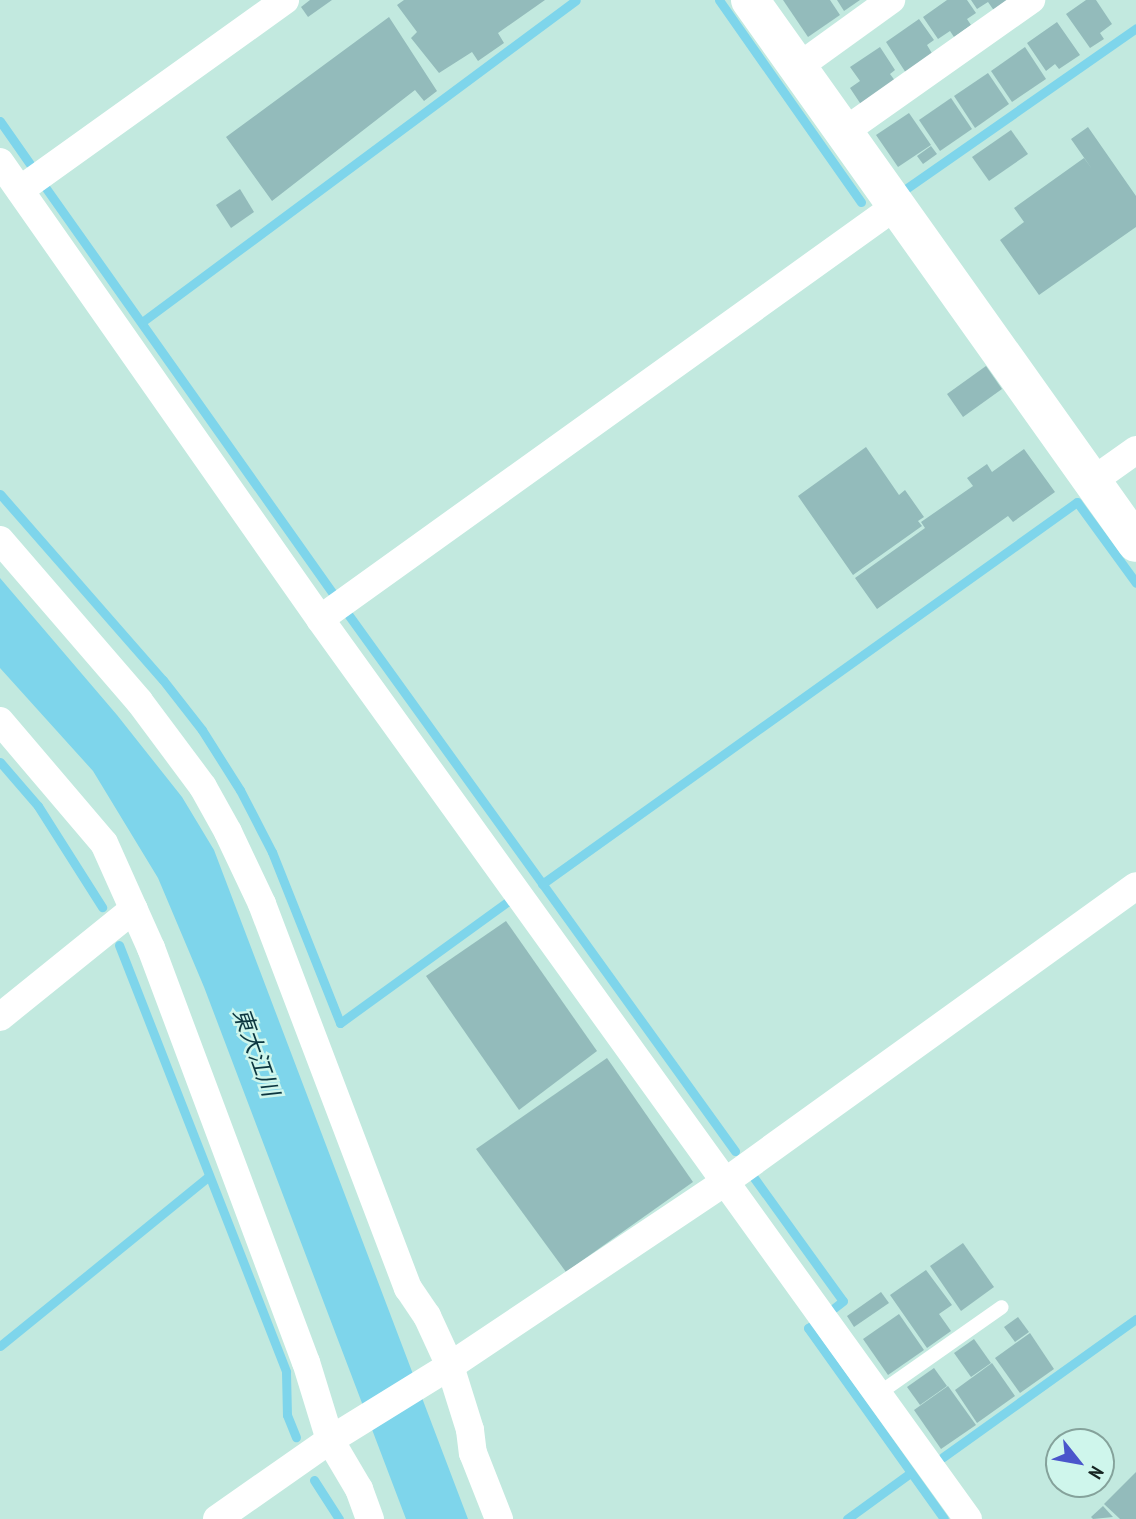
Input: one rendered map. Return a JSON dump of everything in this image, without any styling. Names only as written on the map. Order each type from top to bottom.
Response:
[{"type":"street","points":[[20,190],[285,0]]},
{"type":"street","points":[[750,0],[1136,543]]},
{"type":"street","points":[[798,66],[891,0]]},
{"type":"street","points":[[845,131],[1031,0]]},
{"type":"street","points":[[0,162],[320,619],[968,1519]]},
{"type":"street","points":[[320,619],[897,205]]},
{"type":"street","points":[[1091,482],[1136,450]]},
{"type":"street","points":[[0,540],[138,701],[203,787],[222,820],[262,904],[408,1288],[427,1315],[441,1371],[470,1430],[473,1452],[499,1519]]},
{"type":"street","points":[[0,721],[104,843],[151,948],[306,1362],[370,1519]]},
{"type":"street","points":[[217,1519],[336,1436],[441,1371],[725,1182],[1136,886]]},
{"type":"street","points":[[0,1017],[134,909]]},
{"type":"lane","points":[[878,1394],[1002,1307]]},
{"type":"water","name":"東大江川","points":[[0,578],[117,715],[182,797],[214,850],[468,1519],[406,1519],[204,987],[158,878],[93,771],[0,668]]},
{"type":"building","points":[[310,0],[332,0],[308,17],[301,7]]},
{"type":"building","points":[[404,0],[545,0],[498,33],[504,43],[478,61],[472,52],[439,73],[411,38],[417,32],[397,5]]},
{"type":"building","points":[[783,0],[830,0],[840,15],[808,37]]},
{"type":"building","points":[[837,0],[860,0],[844,11]]},
{"type":"building","points":[[947,0],[967,0],[976,13],[967,19],[971,25],[954,37],[950,31],[938,39],[923,17]]},
{"type":"building","points":[[971,0],[1013,0],[995,12],[988,2],[977,9]]},
{"type":"building","points":[[1086,0],[1096,0],[1112,24],[1100,33],[1104,39],[1090,48],[1066,14]]},
{"type":"building","points":[[389,17],[437,91],[424,101],[415,90],[272,201],[226,137]]},
{"type":"building","points":[[919,19],[934,40],[927,45],[933,55],[906,73],[886,42]]},
{"type":"building","points":[[1057,22],[1080,55],[1059,69],[1055,64],[1046,71],[1027,43]]},
{"type":"building","points":[[880,47],[895,70],[890,74],[896,82],[862,106],[850,88],[860,81],[850,67]]},
{"type":"building","points":[[1025,47],[1046,79],[1012,102],[991,71]]},
{"type":"building","points":[[988,73],[1009,104],[975,128],[954,96]]},
{"type":"building","points":[[951,98],[972,129],[940,151],[919,120]]},
{"type":"building","points":[[909,113],[931,145],[898,167],[876,135]]},
{"type":"building","points":[[1088,127],[1136,196],[1136,227],[1039,295],[1000,240],[1024,222],[1014,208],[1084,158],[1092,169],[1071,139]]},
{"type":"building","points":[[1011,130],[1028,154],[989,181],[972,157]]},
{"type":"building","points":[[931,146],[937,154],[923,164],[917,156]]},
{"type":"building","points":[[240,189],[254,212],[231,228],[216,205]]},
{"type":"building","points":[[986,366],[1002,389],[963,417],[947,394]]},
{"type":"building","points":[[866,447],[899,495],[905,490],[924,517],[918,521],[922,526],[853,575],[798,496]]},
{"type":"building","points":[[1024,449],[1055,492],[1013,522],[1008,516],[877,609],[855,578],[925,528],[921,522],[973,486],[967,478],[987,464],[992,472]]},
{"type":"building","points":[[506,921],[597,1051],[519,1110],[426,976]]},
{"type":"building","points":[[607,1058],[693,1182],[566,1272],[476,1149]]},
{"type":"building","points":[[963,1243],[994,1287],[961,1311],[930,1266]]},
{"type":"building","points":[[926,1270],[952,1305],[939,1314],[951,1331],[927,1348],[890,1295]]},
{"type":"building","points":[[881,1292],[889,1303],[854,1327],[847,1316]]},
{"type":"building","points":[[899,1314],[924,1350],[888,1375],[863,1339]]},
{"type":"building","points":[[1018,1317],[1029,1332],[1015,1342],[1004,1327]]},
{"type":"building","points":[[1030,1333],[1054,1369],[1020,1393],[995,1358]]},
{"type":"building","points":[[974,1339],[991,1363],[971,1377],[954,1353]]},
{"type":"building","points":[[992,1363],[1015,1396],[977,1423],[955,1390]]},
{"type":"building","points":[[934,1368],[947,1386],[920,1405],[907,1387]]},
{"type":"building","points":[[948,1386],[976,1425],[941,1449],[914,1410]]},
{"type":"building","points":[[1136,1472],[1136,1519],[1120,1519],[1104,1504],[1110,1498],[1115,1498],[1115,1493]]},
{"type":"building","points":[[1103,1506],[1113,1517],[1093,1519],[1091,1517]]},
{"type":"waterway","points":[[142,322],[576,0]]},
{"type":"waterway","points":[[719,0],[861,202]]},
{"type":"waterway","points":[[907,188],[1136,28]]},
{"type":"waterway","points":[[0,121],[30,164]]},
{"type":"waterway","points":[[43,184],[332,592]]},
{"type":"waterway","points":[[0,494],[163,680],[202,730],[240,790],[272,852],[340,1023],[510,900]]},
{"type":"waterway","points":[[542,884],[1077,502],[1136,583]]},
{"type":"waterway","points":[[345,610],[735,1151]]},
{"type":"waterway","points":[[0,762],[38,806],[102,907]]},
{"type":"waterway","points":[[119,945],[286,1372],[287,1415],[296,1437]]},
{"type":"waterway","points":[[752,1175],[843,1301],[834,1308]]},
{"type":"waterway","points":[[0,1346],[209,1176]]},
{"type":"waterway","points":[[943,1457],[1136,1319]]},
{"type":"waterway","points":[[814,1324],[808,1328],[944,1519]]},
{"type":"waterway","points":[[847,1519],[910,1473]]},
{"type":"waterway","points":[[314,1480],[339,1519]]}]
